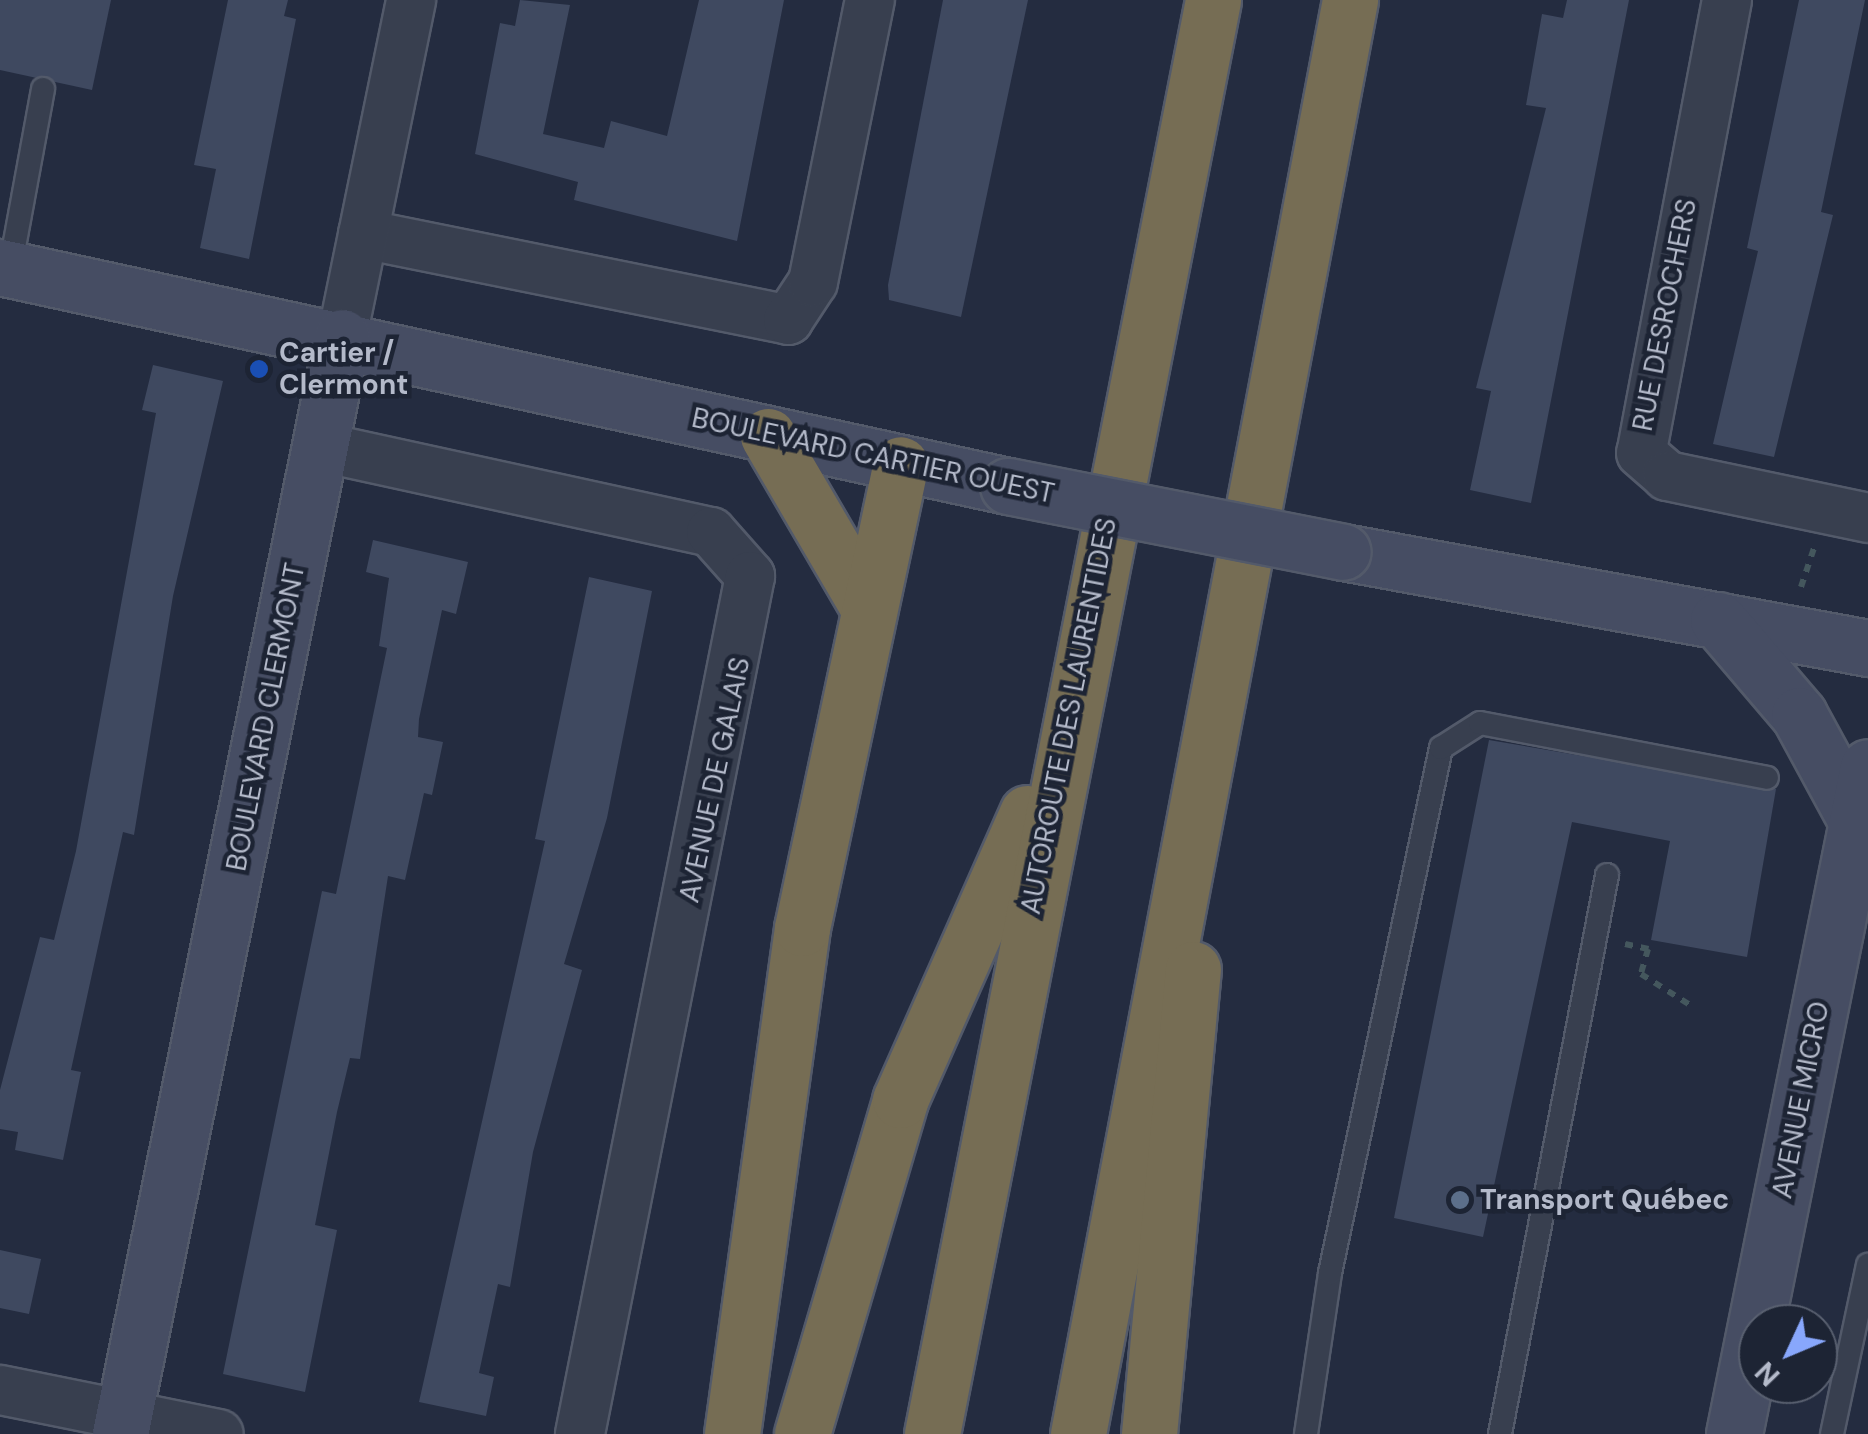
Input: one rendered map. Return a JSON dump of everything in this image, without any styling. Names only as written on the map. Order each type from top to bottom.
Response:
[{"type":"highway","name":"AUTOROUTE DES LAURENTIDES","points":[[932,1434],[1064,728],[1213,0]]},
{"type":"highway","points":[[1078,1434],[1226,617],[1350,0]]},
{"type":"highway","points":[[768,436],[865,602]]},
{"type":"highway","points":[[732,1434],[802,928],[865,602],[900,464]]},
{"type":"highway","points":[[1149,1434],[1226,617]]},
{"type":"highway","points":[[802,1434],[900,1100],[1064,728]]},
{"type":"street","name":"BOULEVARD CLERMONT","points":[[122,1424],[412,0]]},
{"type":"street","points":[[363,234],[788,320],[803,310],[814,282],[870,0]]},
{"type":"street","name":"RUE DESROCHERS","points":[[1728,0],[1641,453],[1667,476],[1868,518]]},
{"type":"street","name":"BOULEVARD CARTIER OUEST","points":[[5,268],[342,337],[900,464],[1343,552],[1868,648]]},
{"type":"street","name":"AVENUE DE GALAIS","points":[[321,447],[711,532],[750,576],[580,1434]]},
{"type":"street","points":[[1718,620],[1799,716],[1857,822]]},
{"type":"street","name":"AVENUE MICRO","points":[[1734,1434],[1868,766]]},
{"type":"street","points":[[0,1390],[122,1424],[219,1434]]},
{"type":"lane","points":[[5,268],[11,205],[43,90]]},
{"type":"lane","points":[[1306,1434],[1330,1272],[1441,748],[1480,723],[1767,778]]},
{"type":"lane","points":[[1500,1434],[1607,874]]},
{"type":"lane","points":[[1832,1434],[1868,1264]]},
{"type":"path","points":[[1797,592],[1814,550]]},
{"type":"path","points":[[1595,937],[1648,949],[1641,974],[1690,1004]]},
{"type":"building","points":[[0,0],[111,0],[92,90],[0,70]]},
{"type":"building","points":[[228,0],[288,0],[284,16],[296,19],[249,259],[200,248],[216,169],[194,165]]},
{"type":"building","points":[[520,0],[570,5],[543,134],[604,148],[611,121],[667,136],[699,0],[784,0],[737,241],[574,200],[578,182],[475,154],[500,23],[515,26]]},
{"type":"building","points":[[943,0],[1028,0],[961,317],[889,300],[888,285]]},
{"type":"building","points":[[1567,0],[1629,0],[1531,503],[1470,490],[1491,391],[1476,388],[1546,108],[1526,105],[1542,14],[1563,18]]},
{"type":"building","points":[[1799,0],[1865,0],[1821,212],[1833,215],[1774,457],[1713,444],[1758,251],[1747,248]]},
{"type":"building","points":[[153,365],[223,381],[173,596],[134,835],[123,832],[71,1070],[81,1072],[63,1160],[15,1150],[18,1132],[0,1129],[0,1090],[40,937],[54,940],[76,851],[156,413],[142,410]]},
{"type":"building","points":[[373,540],[468,562],[456,614],[442,610],[419,719],[418,737],[443,742],[432,795],[424,793],[405,880],[388,876],[360,1059],[350,1058],[337,1112],[315,1225],[337,1230],[305,1392],[223,1374],[322,891],[336,894],[387,648],[379,646],[389,578],[366,572]]},
{"type":"building","points":[[589,577],[652,591],[607,818],[564,964],[582,970],[533,1152],[510,1287],[498,1284],[479,1373],[494,1377],[486,1416],[419,1402],[545,841],[535,839]]},
{"type":"building","points":[[1489,740],[1776,789],[1747,957],[1651,940],[1670,841],[1572,822],[1483,1237],[1394,1218]]},
{"type":"building","points":[[0,1250],[41,1259],[29,1314],[0,1308]]},
{"type":"place","name":"Cartier / Clermont","points":[[259,369]]},
{"type":"place","name":"Transport Québec","points":[[1460,1200]]}]
